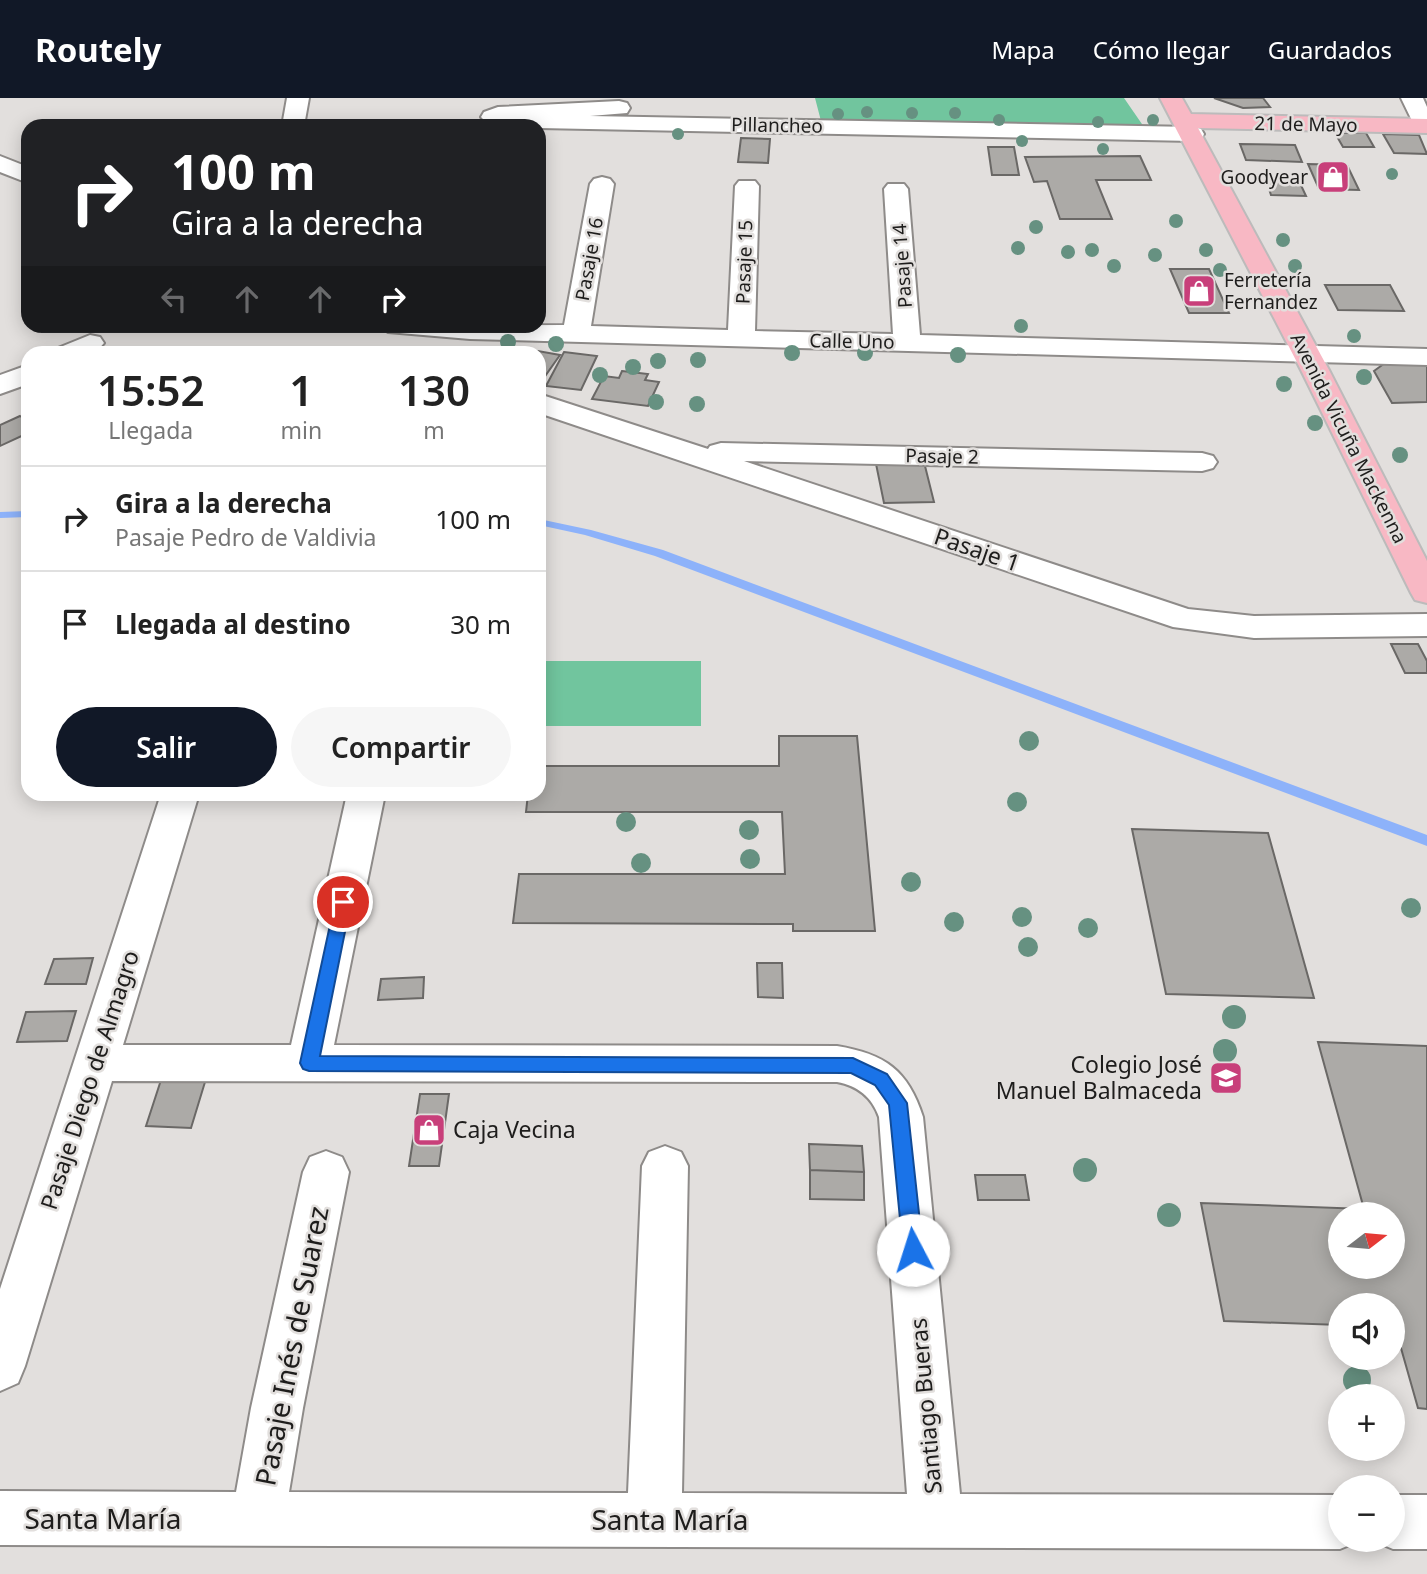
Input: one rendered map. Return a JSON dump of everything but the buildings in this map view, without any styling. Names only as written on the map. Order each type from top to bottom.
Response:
[{"type":"main road","name":"Avenida Vicuña Mackenna","points":[[1171,98],[1306,352],[1427,593]]},
{"type":"main road","name":"21 de Mayo","points":[[1189,128],[1426,126]]},
{"type":"street","points":[[294,119],[298,98]]},
{"type":"street","points":[[1412,98],[1426,126]]},
{"type":"street","name":"Pillancheo","points":[[619,110],[1189,128]]},
{"type":"street","points":[[0,163],[21,173]]},
{"type":"street","name":"Pasaje 16","points":[[576,334],[602,184]]},
{"type":"street","name":"Pasaje 15","points":[[741,338],[747,186]]},
{"type":"street","name":"Pasaje 14","points":[[896,189],[908,342]]},
{"type":"street","name":"Calle Uno","points":[[546,333],[1427,357]]},
{"type":"street","points":[[0,386],[21,376]]},
{"type":"street","name":"Pasaje 1","points":[[546,405],[1185,619],[1254,627],[1427,625]]},
{"type":"street","name":"Pasaje 2","points":[[682,451],[1202,461]]},
{"type":"street","name":"Pasaje Diego de Almagro","points":[[0,1366],[178,801]]},
{"type":"street","points":[[309,1063],[365,801]]},
{"type":"street","name":"Santiago Bueras","points":[[95,1063],[837,1064],[853,1066],[881,1080],[898,1103],[901,1117],[936,1521]]},
{"type":"street","points":[[654,1520],[665,1166]]},
{"type":"street","name":"Pasaje Inés de Suarez","points":[[258,1519],[326,1172]]},
{"type":"street","name":"Santa María","points":[[0,1518],[1328,1522]]},
{"type":"street","points":[[1405,1522],[1427,1522]]},
{"type":"green space","points":[[815,98],[1124,98],[1144,127],[821,121]]},
{"type":"green space","points":[[546,661],[701,661],[701,726],[546,726]]},
{"type":"waterway","points":[[0,515],[21,514]]},
{"type":"waterway","points":[[546,523],[587,532],[659,553],[1427,841]]},
{"type":"place","name":"Goodyear","points":[[1333,177]]},
{"type":"place","name":"Ferretería Fernandez","points":[[1199,291]]},
{"type":"place","name":"Colegio José Manuel Balmaceda","points":[[1226,1078]]},
{"type":"place","name":"Caja Vecina","points":[[429,1130]]},
{"type":"route","points":[[343,902],[309,1063],[853,1066],[868,1071],[881,1080],[898,1103],[913,1250]]}]
